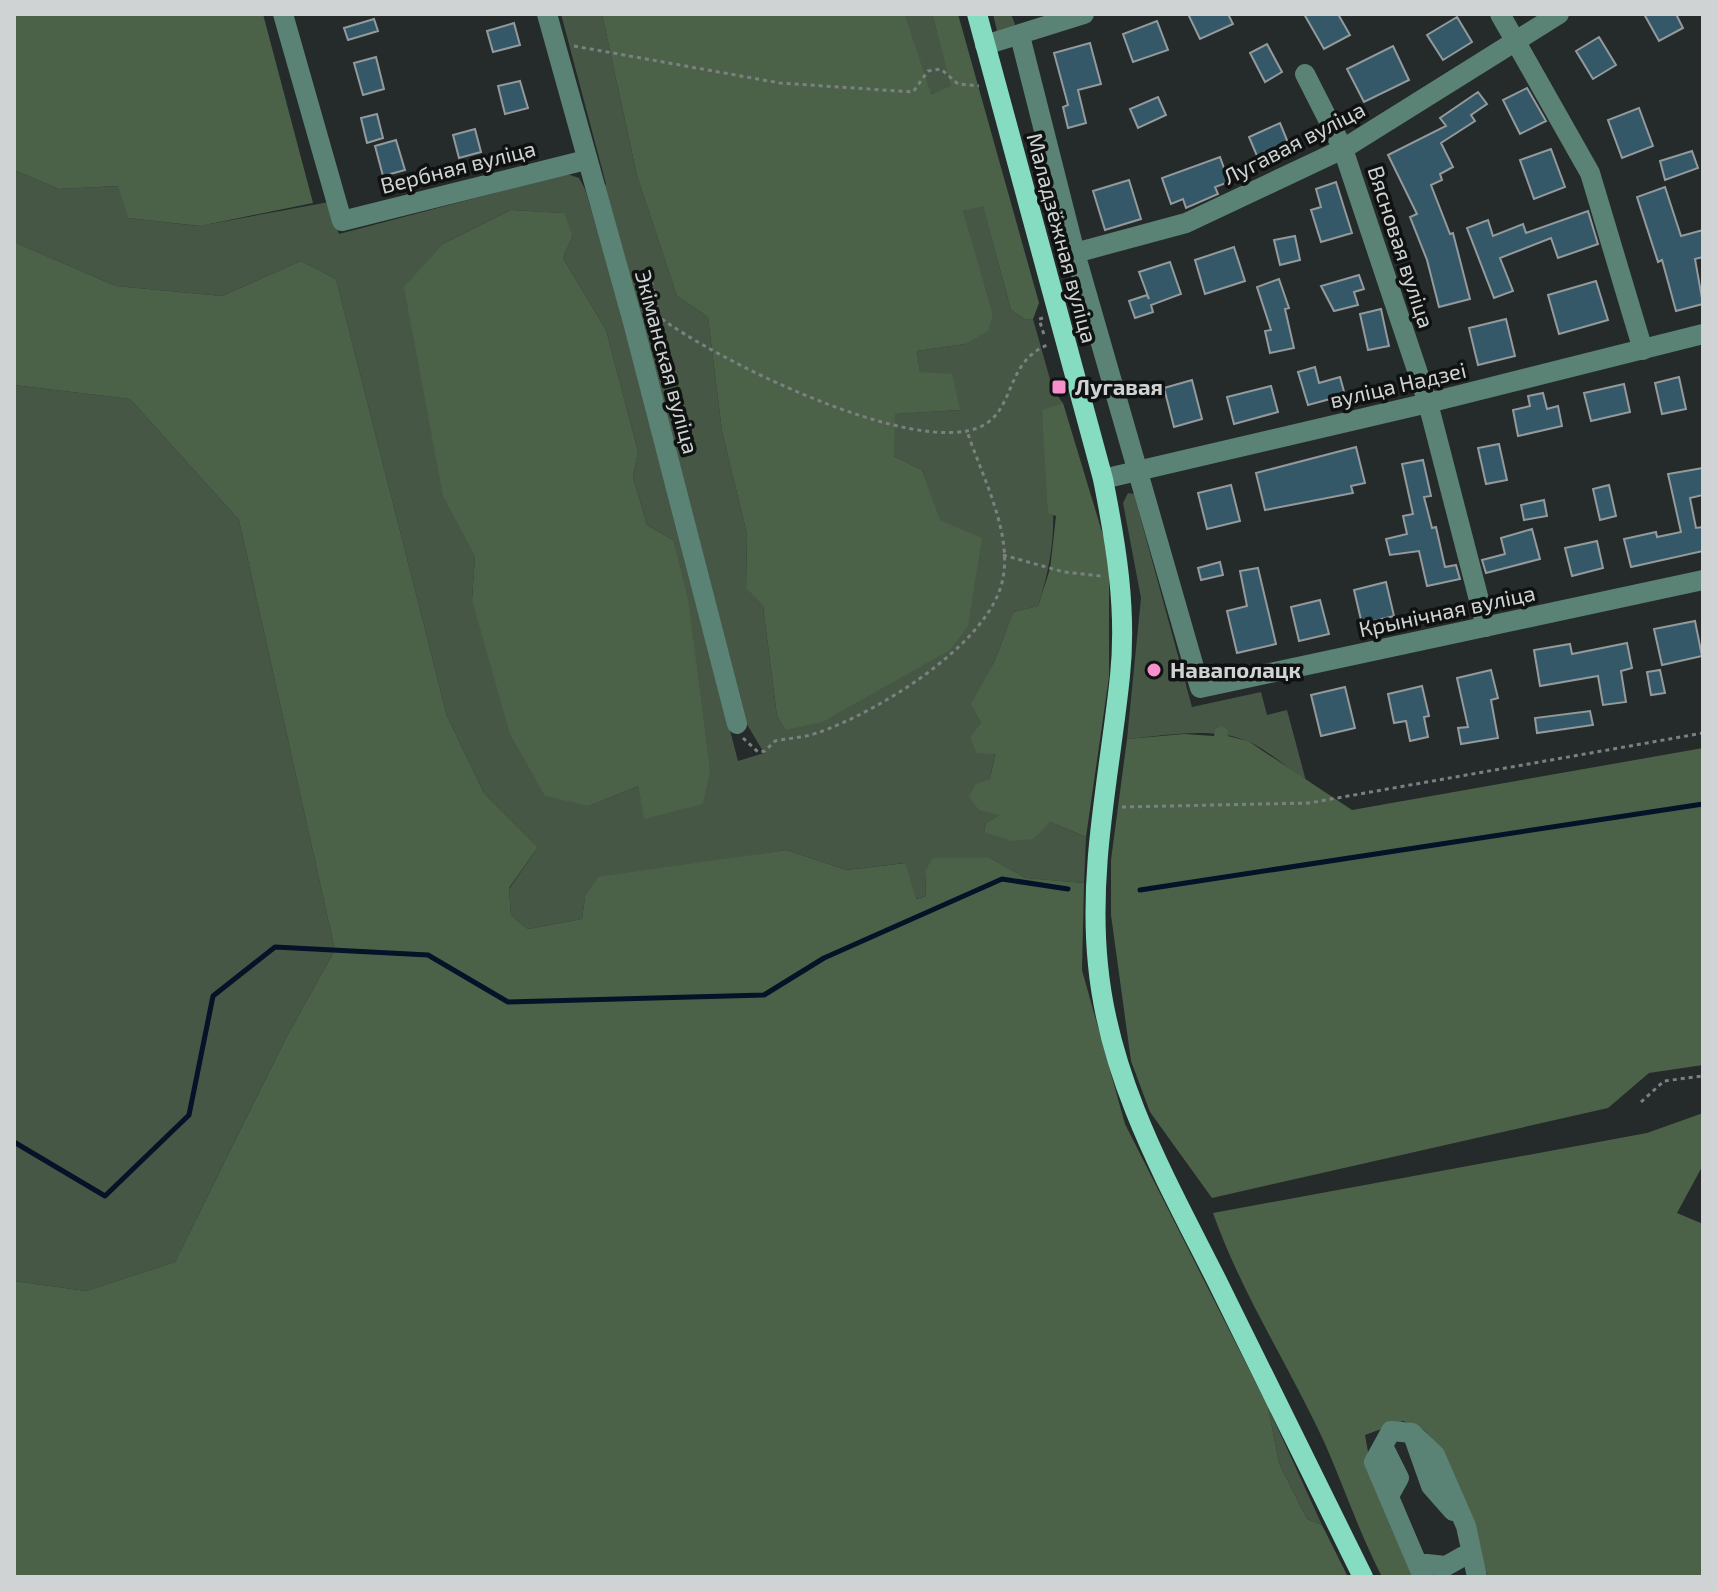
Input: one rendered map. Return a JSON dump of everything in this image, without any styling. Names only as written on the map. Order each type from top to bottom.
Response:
[{"type":"main road","name":"Маладзёжная вуліца","points":[[977,14],[1103,479],[1120,579],[1120,677],[1096,874],[1098,966],[1106,1018],[1132,1106],[1363,1577]]},
{"type":"street","name":"Вербная вуліца","points":[[283,14],[342,221],[586,160]]},
{"type":"street","name":"Экіманская вуліца","points":[[547,14],[737,724]]},
{"type":"street","points":[[985,45],[1084,14]]},
{"type":"street","points":[[1500,14],[1517,39],[1590,173],[1643,350]]},
{"type":"street","name":"Лугавая вуліца","points":[[1075,253],[1186,223],[1343,149],[1559,14]]},
{"type":"street","points":[[1020,36],[1075,253],[1136,471]]},
{"type":"street","name":"Вясновая вуліца","points":[[1305,74],[1343,149],[1428,403],[1486,627]]},
{"type":"street","name":"вуліца Надзеі","points":[[1103,479],[1428,403],[1703,334]]},
{"type":"street","name":"Крынічная вуліца","points":[[1136,471],[1200,688],[1703,580]]},
{"type":"street","points":[[1469,1553],[1446,1566],[1420,1570],[1374,1462],[1391,1431],[1412,1433],[1435,1455],[1466,1526],[1469,1553],[1477,1577]]},
{"type":"path","points":[[555,43],[780,83],[913,92],[928,71],[941,69],[958,84],[997,87]]},
{"type":"path","points":[[615,261],[652,284],[658,316],[681,333],[753,372],[869,419],[900,427],[967,431],[992,420],[1023,361],[1034,351],[1065,340]]},
{"type":"path","points":[[737,724],[747,745],[758,752],[765,751],[775,741],[793,740],[850,720],[951,655],[979,625],[1003,578],[1003,555],[1001,532],[967,431]]},
{"type":"path","points":[[1003,555],[1064,572],[1120,579]]},
{"type":"path","points":[[1102,808],[1309,803],[1703,733]]},
{"type":"path","points":[[1641,1102],[1664,1081],[1703,1076]]},
{"type":"green space","points":[[14,14],[263,14],[313,203],[200,226],[128,218],[118,186],[59,189],[14,170]]},
{"type":"green space","points":[[561,14],[602,14],[637,176],[677,296],[708,317],[722,432],[747,534],[746,587],[763,606],[777,716],[785,730],[939,520],[922,470],[894,456],[894,414],[960,410],[920,372],[917,351],[965,344],[993,314],[962,211],[983,205],[1011,310],[1026,320],[1033,319],[1053,390],[1063,403],[1042,411],[1052,486],[1053,531],[1046,579],[1038,606],[1013,612],[995,660],[972,704],[995,753],[990,779],[1001,815],[986,823],[984,832],[1050,822],[1086,837],[1084,883],[1026,878],[990,858],[925,871],[926,896],[915,899],[904,863],[847,870],[786,850],[710,862],[585,897],[582,919],[528,929],[511,915],[509,889],[538,847],[484,793],[447,716],[336,279],[301,261],[222,296],[116,286],[14,242],[14,170],[59,189],[119,186],[128,218],[199,226],[329,202],[339,234],[567,174],[579,178],[585,189],[625,325],[738,761],[764,753],[745,721],[603,189],[606,184]],"holes":[[[511,210],[563,213],[573,235],[563,258],[606,330],[638,451],[633,477],[647,525],[673,540],[645,819],[638,786],[589,806],[472,600],[475,556],[443,244]]]},
{"type":"green space","points":[[602,14],[905,14],[931,94],[951,86],[932,14],[958,14],[1039,303],[1033,319],[1026,320],[1011,310],[983,206],[963,211],[993,314],[988,331],[965,344],[917,351],[920,372],[952,374],[960,410],[895,414],[894,456],[922,470],[940,520],[982,538],[968,626],[950,650],[822,722],[785,730],[777,716],[763,606],[746,588],[747,534],[722,432],[708,317],[677,296],[637,176]]},
{"type":"green space","points":[[905,14],[932,14],[952,87],[930,94]]},
{"type":"green space","points":[[993,14],[1011,14],[1018,32],[997,31]]},
{"type":"green space","points":[[511,210],[564,213],[573,235],[563,258],[606,330],[638,451],[633,477],[647,525],[673,540],[688,599],[710,771],[703,804],[644,819],[638,786],[589,806],[545,796],[510,734],[472,600],[475,556],[443,496],[404,287],[443,244]]},
{"type":"green space","points":[[14,242],[116,286],[222,296],[301,261],[336,279],[447,716],[484,793],[538,847],[509,888],[511,915],[528,929],[582,919],[585,897],[598,877],[786,850],[847,870],[905,863],[916,899],[926,896],[925,871],[933,858],[990,858],[1026,878],[1084,883],[1082,970],[1125,1124],[1268,1407],[1279,1463],[1307,1519],[1322,1525],[1348,1577],[14,1577],[14,1281],[86,1291],[175,1262],[287,1036],[335,950],[239,520],[130,399],[14,385]]},
{"type":"green space","points":[[14,385],[130,399],[239,520],[335,950],[287,1036],[175,1262],[86,1291],[14,1281]]},
{"type":"green space","points":[[1063,403],[1109,555],[1109,677],[1086,837],[1050,822],[1033,839],[1012,841],[984,832],[986,823],[1000,815],[979,810],[969,797],[976,784],[990,779],[995,754],[977,753],[970,738],[981,723],[971,704],[995,660],[1013,612],[1038,606],[1050,569],[1056,516],[1048,513],[1042,410]]},
{"type":"green space","points":[[1128,493],[1134,494],[1192,707],[1261,692],[1267,715],[1287,710],[1306,781],[1262,749],[1233,736],[1188,733],[1127,739],[1141,598],[1123,503]]},
{"type":"green space","points":[[1221,726],[1227,729],[1228,736],[1248,741],[1352,810],[1703,748],[1703,1065],[1649,1073],[1608,1108],[1212,1198],[1150,1112],[1131,1061],[1111,915],[1111,860],[1127,739],[1184,734],[1214,736],[1215,730]]},
{"type":"green space","points":[[1703,1113],[1703,1165],[1677,1213],[1703,1224],[1703,1577],[1488,1577],[1464,1500],[1447,1463],[1425,1431],[1403,1421],[1365,1435],[1370,1463],[1420,1577],[1382,1577],[1326,1446],[1252,1302],[1213,1213],[1647,1133]]},
{"type":"green space","points":[[1268,1407],[1322,1525],[1307,1519],[1279,1463]]},
{"type":"building","points":[[1188,14],[1228,14],[1233,24],[1200,39]]},
{"type":"building","points":[[1304,14],[1338,14],[1350,35],[1324,49]]},
{"type":"building","points":[[1644,14],[1676,14],[1683,28],[1659,41]]},
{"type":"building","points":[[1457,17],[1472,42],[1443,60],[1427,35]]},
{"type":"building","points":[[374,19],[378,31],[348,40],[344,28]]},
{"type":"building","points":[[1157,21],[1168,50],[1133,62],[1123,34]]},
{"type":"building","points":[[514,23],[520,45],[493,52],[487,31]]},
{"type":"building","points":[[1599,37],[1616,65],[1593,79],[1576,51]]},
{"type":"building","points":[[1090,43],[1101,84],[1078,90],[1086,123],[1068,128],[1063,107],[1068,105],[1054,53]]},
{"type":"building","points":[[1267,44],[1282,72],[1265,82],[1250,53]]},
{"type":"building","points":[[1393,46],[1409,80],[1364,102],[1347,69]]},
{"type":"building","points":[[376,57],[384,89],[363,95],[354,63]]},
{"type":"building","points":[[520,81],[528,108],[505,114],[498,86]]},
{"type":"building","points":[[1527,88],[1546,121],[1520,134],[1503,100]]},
{"type":"building","points":[[1478,92],[1487,104],[1471,115],[1475,121],[1441,143],[1453,167],[1440,174],[1442,180],[1431,185],[1450,234],[1453,233],[1470,299],[1439,307],[1427,260],[1410,217],[1417,214],[1388,155],[1446,126],[1440,118]]},
{"type":"building","points":[[1158,97],[1166,115],[1138,128],[1130,109]]},
{"type":"building","points":[[1639,108],[1653,146],[1622,158],[1608,120]]},
{"type":"building","points":[[377,114],[383,138],[367,143],[361,118]]},
{"type":"building","points":[[1280,123],[1291,150],[1260,163],[1249,137]]},
{"type":"building","points":[[475,129],[481,152],[459,158],[453,135]]},
{"type":"building","points":[[396,140],[405,170],[383,176],[375,146]]},
{"type":"building","points":[[1551,149],[1565,187],[1534,199],[1520,160]]},
{"type":"building","points":[[1692,151],[1698,168],[1665,180],[1660,161]]},
{"type":"building","points":[[1220,157],[1229,182],[1215,187],[1218,194],[1186,208],[1183,199],[1171,204],[1162,178]]},
{"type":"building","points":[[1129,180],[1141,219],[1105,230],[1093,191]]},
{"type":"building","points":[[1336,182],[1352,233],[1321,242],[1311,210],[1321,207],[1316,189]]},
{"type":"building","points":[[1665,187],[1681,236],[1703,230],[1703,257],[1695,259],[1703,304],[1676,311],[1662,260],[1658,262],[1637,197]]},
{"type":"building","points":[[1588,211],[1598,244],[1558,258],[1551,238],[1500,258],[1513,291],[1494,298],[1467,228],[1488,220],[1493,236],[1523,224],[1526,233]]},
{"type":"building","points":[[1295,236],[1300,260],[1280,265],[1274,240]]},
{"type":"building","points":[[1234,247],[1245,281],[1205,294],[1195,260]]},
{"type":"building","points":[[1170,262],[1181,294],[1151,305],[1153,312],[1135,318],[1129,301],[1147,295],[1149,299],[1139,272]]},
{"type":"building","points":[[1359,275],[1364,289],[1354,292],[1358,305],[1334,311],[1321,286]]},
{"type":"building","points":[[1279,279],[1289,308],[1285,309],[1294,348],[1270,353],[1265,331],[1271,330],[1257,287]]},
{"type":"building","points":[[1596,281],[1608,320],[1559,334],[1548,295]]},
{"type":"building","points":[[1381,309],[1389,346],[1368,350],[1360,314]]},
{"type":"building","points":[[1506,319],[1515,356],[1478,365],[1469,328]]},
{"type":"building","points":[[1315,367],[1319,383],[1340,377],[1345,395],[1308,405],[1298,372]]},
{"type":"building","points":[[1679,377],[1686,409],[1662,414],[1655,383]]},
{"type":"building","points":[[1192,380],[1202,419],[1174,427],[1164,388]]},
{"type":"building","points":[[1624,384],[1630,412],[1591,421],[1584,393]]},
{"type":"building","points":[[1271,386],[1278,412],[1234,424],[1227,397]]},
{"type":"building","points":[[1543,393],[1547,409],[1558,406],[1562,426],[1518,436],[1513,410],[1530,406],[1528,396]]},
{"type":"building","points":[[1499,444],[1507,480],[1486,484],[1478,448]]},
{"type":"building","points":[[1356,447],[1365,483],[1351,486],[1353,493],[1265,510],[1256,473]]},
{"type":"building","points":[[1423,460],[1431,496],[1424,497],[1432,528],[1436,527],[1445,567],[1456,565],[1460,579],[1427,586],[1419,551],[1390,555],[1386,539],[1407,534],[1403,516],[1413,514],[1402,464]]},
{"type":"building","points":[[1703,468],[1703,495],[1690,498],[1696,528],[1703,527],[1703,551],[1631,567],[1624,539],[1656,532],[1657,537],[1681,532],[1668,474]]},
{"type":"building","points":[[1231,485],[1240,521],[1207,529],[1198,493]]},
{"type":"building","points":[[1609,485],[1616,516],[1600,520],[1593,489]]},
{"type":"building","points":[[1544,500],[1547,516],[1524,520],[1521,505]]},
{"type":"building","points":[[1532,529],[1540,559],[1486,573],[1482,560],[1505,554],[1501,538]]},
{"type":"building","points":[[1597,541],[1603,568],[1572,576],[1565,548]]},
{"type":"building","points":[[1220,562],[1223,575],[1201,580],[1198,568]]},
{"type":"building","points":[[1258,568],[1276,644],[1237,653],[1227,611],[1247,606],[1240,571]]},
{"type":"building","points":[[1386,582],[1394,616],[1362,624],[1354,590]]},
{"type":"building","points":[[1320,600],[1329,634],[1299,641],[1291,607]]},
{"type":"building","points":[[1695,621],[1702,656],[1662,665],[1654,629]]},
{"type":"building","points":[[1627,643],[1632,668],[1621,671],[1626,702],[1603,705],[1598,676],[1540,686],[1534,650],[1570,644],[1572,654]]},
{"type":"building","points":[[1491,670],[1498,698],[1491,700],[1498,738],[1461,744],[1458,728],[1468,727],[1457,678]]},
{"type":"building","points":[[1660,670],[1665,693],[1651,695],[1647,672]]},
{"type":"building","points":[[1422,686],[1429,716],[1424,717],[1428,737],[1410,741],[1406,721],[1394,723],[1388,694]]},
{"type":"building","points":[[1345,687],[1355,728],[1321,736],[1311,695]]},
{"type":"building","points":[[1590,711],[1593,725],[1537,733],[1535,718]]},
{"type":"waterway","points":[[1140,890],[1703,804]]},
{"type":"waterway","points":[[14,1142],[105,1196],[189,1115],[213,996],[275,947],[428,955],[508,1002],[764,995],[824,958],[1002,879],[1068,889]]},
{"type":"place","name":"Лугавая","points":[[1059,387]]},
{"type":"place","name":"Наваполацк","points":[[1154,670]]}]
